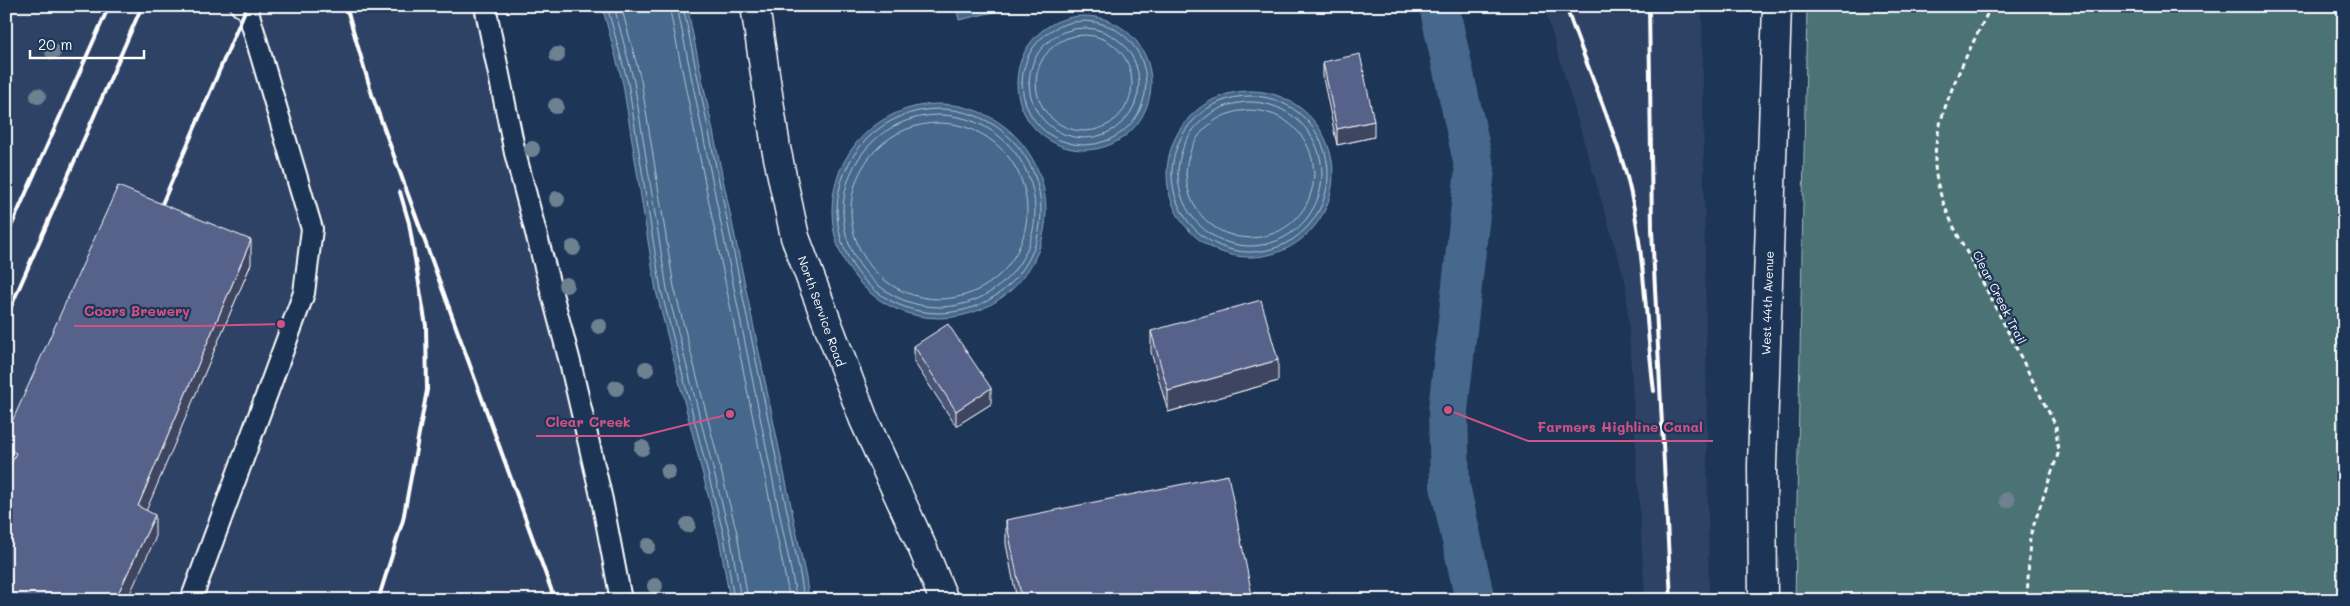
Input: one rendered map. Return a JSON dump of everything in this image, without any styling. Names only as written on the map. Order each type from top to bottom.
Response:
[{"type":"street","name":"North Service Road","points":[[755,6],[776,148],[795,237],[864,420],[923,548],[944,600]]},
{"type":"street","name":"West 44th Avenue","points":[[1763,600],[1762,465],[1777,6]]},
{"type":"lane","points":[[192,600],[304,293],[312,229],[246,8],[241,6]]},
{"type":"lane","points":[[485,6],[515,153],[571,366],[602,500],[621,600]]},
{"type":"path","name":"Clear Creek Trail","points":[[1991,6],[1949,97],[1939,130],[1935,162],[1940,193],[1957,231],[2056,426],[2058,454],[2030,536],[2027,600]]},
{"type":"shaded area","points":[[6,6],[498,6],[494,49],[616,600],[6,600]]},
{"type":"shaded area","points":[[1544,6],[1702,6],[1709,600],[1645,600],[1626,284]]},
{"type":"green space","points":[[1807,6],[2344,6],[2344,600],[1795,600]]},
{"type":"water","points":[[602,6],[687,6],[809,600],[730,600],[719,538],[656,291],[623,84]]},
{"type":"water","points":[[956,6],[1020,6],[959,20]]},
{"type":"water","points":[[1084,16],[1110,21],[1131,36],[1146,57],[1151,83],[1146,109],[1131,130],[1110,145],[1084,150],[1058,145],[1037,130],[1022,109],[1017,83],[1022,57],[1037,36],[1058,21]]},
{"type":"water","points":[[1258,91],[1282,97],[1309,115],[1327,142],[1332,158],[1332,190],[1327,206],[1309,233],[1296,243],[1274,254],[1242,257],[1218,251],[1197,238],[1186,227],[1170,198],[1167,166],[1173,142],[1186,121],[1197,110],[1226,94]]},
{"type":"water","points":[[939,104],[960,106],[980,112],[998,122],[1015,135],[1028,152],[1038,170],[1044,190],[1046,211],[1044,232],[1038,252],[1028,270],[1015,287],[998,300],[980,310],[960,316],[939,318],[918,316],[898,310],[880,300],[863,287],[850,270],[840,252],[834,232],[832,211],[834,190],[840,170],[850,152],[863,135],[880,122],[898,112],[918,106]]},
{"type":"building","points":[[1360,54],[1374,121],[1337,129],[1323,62]]},
{"type":"building","points":[[118,186],[251,240],[138,506],[155,515],[115,600],[6,600],[6,475],[16,453],[6,448],[6,435]]},
{"type":"building","points":[[1261,300],[1278,360],[1168,391],[1151,331]]},
{"type":"building","points":[[948,324],[991,388],[956,411],[914,346]]},
{"type":"building","points":[[1228,475],[1253,600],[1022,600],[1006,520]]},
{"type":"waterway","points":[[1439,6],[1475,170],[1448,410],[1450,486],[1475,600]]},
{"type":"railway","points":[[6,238],[109,6]]},
{"type":"railway","points":[[6,318],[142,6]]},
{"type":"railway","points":[[156,218],[247,6]]},
{"type":"railway","points":[[346,6],[373,98],[555,600]]},
{"type":"railway","points":[[1566,6],[1613,134],[1633,203],[1638,230],[1654,391]]},
{"type":"railway","points":[[1649,6],[1652,230],[1671,600]]},
{"type":"railway","points":[[378,600],[403,520],[427,390],[426,326],[409,223],[400,192]]},
{"type":"place","name":"Coors Brewery","points":[[281,324]]},
{"type":"place","name":"Farmers Highline Canal","points":[[1448,410]]},
{"type":"place","name":"Clear Creek","points":[[730,414]]}]
